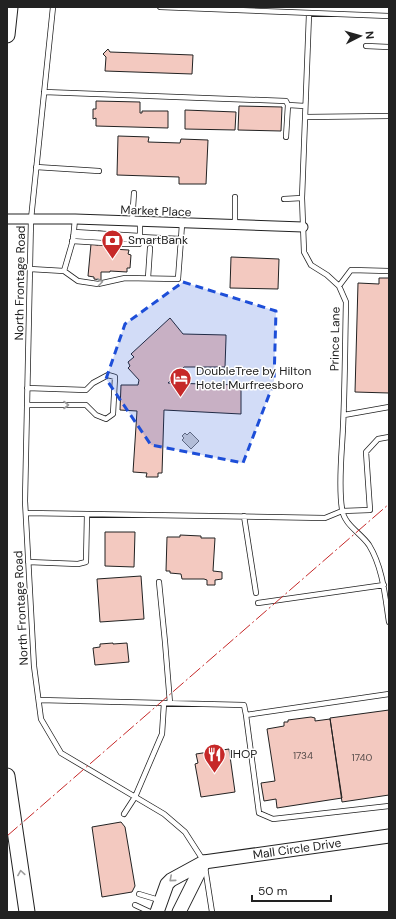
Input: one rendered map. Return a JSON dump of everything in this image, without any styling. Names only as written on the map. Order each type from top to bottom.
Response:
[{"type":"main road","points":[[7,35],[10,7]]},
{"type":"main road","points":[[7,776],[27,912]]},
{"type":"street","name":"Market Place","points":[[7,219],[303,227]]},
{"type":"street","name":"Mall Circle Drive","points":[[159,906],[167,884],[171,880],[204,862],[389,836]]},
{"type":"street","points":[[179,912],[204,862]]},
{"type":"lane","name":"North Frontage Road","points":[[53,7],[31,219],[27,405],[26,513],[28,562],[34,666],[41,719],[61,753],[164,814],[185,832],[204,862],[212,912]]},
{"type":"lane","points":[[160,7],[261,9],[308,14],[389,16]]},
{"type":"lane","name":"Prince Lane","points":[[308,14],[302,198],[304,252],[311,264],[327,275],[339,286],[346,302],[341,493],[342,511],[352,527],[368,544],[378,562],[384,585],[389,622]]},
{"type":"lane","points":[[366,46],[389,47]]},
{"type":"lane","points":[[44,92],[286,101],[288,105],[286,137]]},
{"type":"lane","points":[[288,105],[305,106]]},
{"type":"lane","points":[[304,117],[389,116]]},
{"type":"lane","points":[[36,167],[99,171]]},
{"type":"lane","points":[[73,236],[121,244],[139,244],[134,193]]},
{"type":"lane","points":[[235,197],[235,226]]},
{"type":"lane","points":[[284,199],[302,198]]},
{"type":"lane","points":[[64,272],[73,236],[75,220]]},
{"type":"lane","points":[[30,269],[64,272],[78,281],[98,284],[124,278],[178,279],[182,224]]},
{"type":"lane","points":[[73,236],[181,239]]},
{"type":"lane","points":[[148,278],[150,248]]},
{"type":"lane","points":[[339,286],[351,270],[389,271]]},
{"type":"lane","points":[[27,405],[86,404],[96,414],[106,419],[113,414],[115,378],[108,375],[93,383],[86,390],[28,388]]},
{"type":"lane","points":[[344,415],[389,407]]},
{"type":"lane","points":[[26,513],[325,518],[342,511],[370,510],[366,452],[378,439],[389,437]]},
{"type":"lane","points":[[28,562],[78,564],[86,562],[87,514]]},
{"type":"lane","points":[[244,516],[256,593]]},
{"type":"lane","points":[[159,582],[166,642],[170,703]]},
{"type":"lane","points":[[258,603],[384,585]]},
{"type":"lane","points":[[246,715],[389,694]]},
{"type":"lane","points":[[38,700],[244,705],[259,813],[273,819],[389,806]]},
{"type":"lane","points":[[124,814],[135,797],[162,734],[164,703]]},
{"type":"lane","points":[[139,894],[159,906]]},
{"type":"lane","points":[[135,905],[150,912]]},
{"type":"highlighted area","points":[[183,282],[276,311],[274,382],[243,463],[151,445],[106,379],[125,324]]},
{"type":"shaded area","points":[[190,432],[199,441],[191,449],[182,440],[184,438],[182,436],[185,433],[187,435]]},
{"type":"building","points":[[108,49],[110,52],[193,55],[192,74],[105,71],[106,57],[103,54]]},
{"type":"building","points":[[96,101],[140,102],[140,113],[142,113],[142,111],[168,111],[168,128],[96,126],[96,118],[93,119],[93,109],[96,109]]},
{"type":"building","points":[[239,106],[282,107],[281,131],[238,130]]},
{"type":"building","points":[[185,110],[236,112],[235,130],[185,129]]},
{"type":"building","points":[[118,136],[149,137],[148,142],[180,143],[181,139],[208,140],[206,184],[179,184],[179,177],[117,175]]},
{"type":"building","points":[[98,231],[109,232],[108,247],[112,247],[112,249],[129,250],[128,254],[131,255],[130,268],[127,268],[127,272],[101,272],[101,280],[88,276],[91,244],[98,245]]},
{"type":"building","points":[[231,257],[279,259],[278,289],[230,288]]},
{"type":"building","points":[[379,278],[389,278],[389,393],[355,392],[358,283],[379,284]]},
{"type":"building","name":"DoubleTree by Hilton Hotel Murfreesboro","points":[[170,318],[183,334],[226,335],[226,338],[225,367],[184,367],[168,383],[241,385],[241,414],[164,410],[162,473],[158,473],[158,477],[146,477],[147,473],[133,472],[137,411],[120,410],[121,385],[138,385],[139,380],[128,368],[130,366],[128,362],[134,357],[131,354]]},
{"type":"building","points":[[105,532],[135,532],[134,567],[105,566]]},
{"type":"building","points":[[180,535],[215,538],[213,571],[222,572],[222,579],[215,580],[215,585],[207,585],[207,580],[204,579],[182,579],[181,574],[166,571],[167,537],[180,537]]},
{"type":"building","points":[[141,576],[144,619],[100,622],[97,579]]},
{"type":"building","points":[[127,643],[129,662],[95,665],[93,648],[100,647],[100,644]]},
{"type":"building","points":[[389,710],[389,795],[342,802],[330,718]]},
{"type":"building","points":[[311,717],[315,718],[315,721],[330,719],[342,798],[277,808],[276,799],[264,801],[261,783],[275,781],[267,729],[284,726],[284,722],[288,722],[288,720]]},
{"type":"building","name":"IHOP","points":[[229,749],[235,792],[201,797],[195,764],[198,763],[196,754]]},
{"type":"building","points":[[121,822],[125,827],[135,886],[132,892],[102,897],[92,827]]},
{"type":"power","points":[[7,836],[389,504]]},
{"type":"place","name":"SmartBank","points":[[113,260]]},
{"type":"place","name":"DoubleTree by Hilton Hotel Murfreesboro","points":[[181,398]]},
{"type":"place","name":"IHOP","points":[[215,774]]}]
